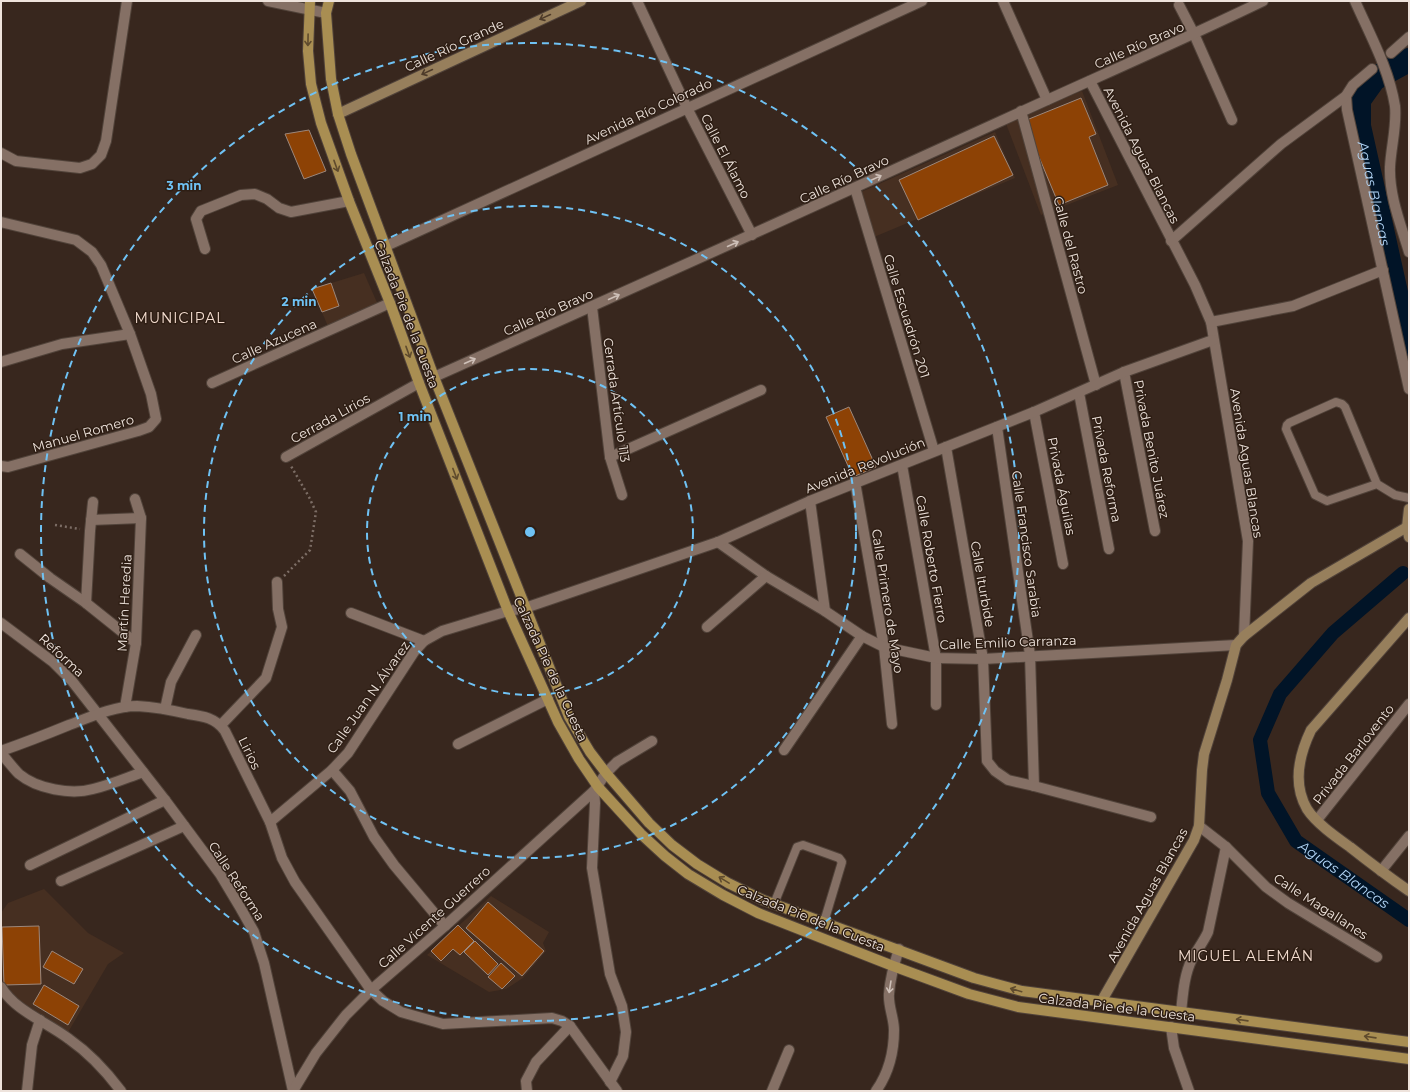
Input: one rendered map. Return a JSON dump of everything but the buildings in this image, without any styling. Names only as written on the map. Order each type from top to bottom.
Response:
[{"type":"main road","name":"Calzada Pie de la Cuesta","points":[[329,1],[326,13],[331,79],[338,114],[351,154],[434,377],[569,717],[590,752],[649,823],[672,845],[697,864],[728,883],[763,900],[974,978],[1022,991],[1409,1042]]},
{"type":"main road","name":"Calzada Pie de la Cuesta","points":[[309,5],[308,51],[311,84],[321,123],[349,201],[390,303],[419,383],[508,611],[558,722],[596,789],[641,834],[664,856],[688,874],[723,896],[758,913],[969,994],[1018,1007],[1392,1056]]},
{"type":"main road","points":[[791,926],[796,912]]},
{"type":"main road","points":[[1392,1056],[1409,1059]]},
{"type":"street","points":[[1,153],[16,161],[80,168],[92,164],[102,155],[106,141],[127,1]]},
{"type":"street","points":[[268,1],[309,5],[326,13]]},
{"type":"street","name":"Calle Río Grande","points":[[338,114],[581,1]]},
{"type":"street","name":"Calle El Álamo","points":[[637,1],[687,108],[752,235]]},
{"type":"street","name":"Avenida Río Colorado","points":[[386,246],[922,1]]},
{"type":"street","points":[[1003,1],[1047,100]]},
{"type":"street","name":"Calle Río Bravo","points":[[434,377],[752,235],[1021,111],[1194,34],[1263,1]]},
{"type":"street","points":[[1355,1],[1390,82],[1395,107],[1390,167],[1391,189],[1409,252]]},
{"type":"street","points":[[1180,5],[1232,120]]},
{"type":"street","points":[[1391,53],[1409,37]]},
{"type":"street","name":"Avenida Aguas Blancas","points":[[1171,241],[1281,144],[1346,96],[1353,85],[1372,69]]},
{"type":"street","name":"Avenida Aguas Blancas","points":[[1090,81],[1171,241],[1195,285],[1210,322],[1248,541],[1244,636],[1236,645],[1227,680],[1204,754],[1199,826],[1194,840],[1101,1002]]},
{"type":"street","points":[[1346,96],[1347,110],[1409,389]]},
{"type":"street","name":"Calle del Rastro","points":[[1021,111],[1096,385]]},
{"type":"street","name":"Calle Escuadrón 201","points":[[855,188],[934,451]]},
{"type":"street","points":[[205,249],[196,219],[202,211],[241,195],[255,194],[267,198],[279,208],[291,212],[349,201]]},
{"type":"street","name":"Manuel Romero","points":[[1,222],[76,240],[92,252],[101,265],[130,334],[149,388],[156,420],[149,427],[138,431],[8,467],[1,466]]},
{"type":"street","points":[[1210,322],[1293,306],[1383,270]]},
{"type":"street","name":"Calle Azucena","points":[[212,383],[390,303]]},
{"type":"street","name":"Cerrada Artículo 113","points":[[592,307],[610,457],[622,495]]},
{"type":"street","points":[[1,362],[62,344],[130,334]]},
{"type":"street","name":"Avenida Revolución","points":[[525,608],[718,542],[810,500],[1079,394],[1124,372],[1213,340]]},
{"type":"street","name":"Privada Benito Juárez","points":[[1124,372],[1154,531]]},
{"type":"street","name":"Cerrada Lirios","points":[[286,457],[419,383]]},
{"type":"street","points":[[610,457],[761,390]]},
{"type":"street","name":"Privada Reforma","points":[[1079,394],[1109,549]]},
{"type":"street","name":"Privada Águilas","points":[[1034,412],[1063,564]]},
{"type":"street","name":"Calle Francisco Sarabia","points":[[996,427],[1030,656],[1034,786]]},
{"type":"street","name":"Calle Iturbide","points":[[946,447],[983,658],[987,761],[995,771],[1008,780],[1034,786]]},
{"type":"street","name":"Calle Roberto Fierro","points":[[902,465],[936,658],[936,706]]},
{"type":"street","name":"Calle Primero de Mayo","points":[[855,482],[884,647],[892,724]]},
{"type":"street","name":"Martín Heredia","points":[[125,707],[136,643],[140,518],[135,499]]},
{"type":"street","points":[[810,500],[825,611]]},
{"type":"street","points":[[86,603],[93,502]]},
{"type":"street","points":[[1244,636],[1310,584],[1408,532],[1409,509]]},
{"type":"street","points":[[91,520],[140,518]]},
{"type":"street","name":"Calle Emilio Carranza","points":[[718,542],[766,576],[825,611],[862,636],[884,647],[936,658],[1030,656],[1236,645]]},
{"type":"street","points":[[20,554],[50,578],[86,603],[136,643]]},
{"type":"street","points":[[707,627],[766,576]]},
{"type":"street","points":[[143,772],[92,790],[72,791],[50,789],[20,774],[1,752],[99,714],[125,707],[136,706],[165,709],[209,718],[221,725],[266,678],[282,626],[278,609],[278,582]]},
{"type":"street","name":"Calle Juan N. Álvarez","points":[[270,822],[332,770],[348,753],[414,652],[424,640],[442,631],[508,611],[525,608]]},
{"type":"street","points":[[351,613],[424,640]]},
{"type":"street","points":[[1409,618],[1311,730],[1302,748],[1298,772],[1300,792],[1307,809],[1317,820],[1330,833],[1409,891]]},
{"type":"street","name":"Reforma","points":[[1,623],[53,662],[72,681],[99,714]]},
{"type":"street","points":[[165,709],[171,682],[196,635]]},
{"type":"street","points":[[784,750],[862,636]]},
{"type":"street","points":[[458,744],[548,700]]},
{"type":"street","name":"Privada Barlovento","points":[[1317,820],[1409,704]]},
{"type":"street","name":"Calle Reforma","points":[[99,714],[220,874],[254,932],[264,963],[293,1091]]},
{"type":"street","name":"Lirios","points":[[221,725],[270,822],[282,858],[295,882],[371,990],[383,1001],[401,1012],[443,1024],[552,1018],[562,1021],[570,1026]]},
{"type":"street","name":"Calle Vicente Guerrero","points":[[293,1091],[316,1053],[346,1015],[371,990],[445,926],[596,789],[606,773],[617,762],[652,741]]},
{"type":"street","points":[[332,770],[350,791],[374,837],[394,865],[445,926]]},
{"type":"street","points":[[1034,786],[1151,817]]},
{"type":"street","points":[[596,789],[592,868],[610,974],[622,1006],[626,1032],[623,1056],[610,1082]]},
{"type":"street","points":[[30,865],[165,800]]},
{"type":"street","points":[[60,881],[184,826]]},
{"type":"street","name":"Calle Magallanes","points":[[1199,826],[1226,847],[1266,887],[1288,903],[1377,957]]},
{"type":"street","points":[[1381,871],[1409,836]]},
{"type":"street","points":[[1181,1012],[1186,973],[1192,958],[1203,943],[1208,932],[1226,847]]},
{"type":"street","points":[[876,1091],[882,1082],[891,1058],[894,1030],[889,995],[893,966],[899,950]]},
{"type":"street","points":[[1,986],[6,996],[15,1003],[70,1039],[102,1067],[121,1091]]},
{"type":"street","points":[[26,1091],[32,1045],[40,1020]]},
{"type":"street","points":[[527,1091],[526,1081],[536,1062],[570,1026],[617,1091]]},
{"type":"street","points":[[1171,1027],[1174,1048],[1187,1090]]},
{"type":"street","points":[[772,1091],[789,1050]]},
{"type":"street","name":"Calzada Pie de la Cuesta","points":[[1392,1056],[1409,1063]]},
{"type":"lane","points":[[1377,484],[1327,501],[1315,495],[1286,429],[1287,425],[1336,402],[1342,404],[1345,406],[1377,484],[1395,495],[1409,498]]},
{"type":"lane","points":[[774,904],[797,847],[803,844],[839,858],[842,862],[824,922]]},
{"type":"path","name":"Cerrada Lirios","points":[[278,582],[310,550],[316,512],[286,457]]},
{"type":"path","points":[[55,525],[90,531]]},
{"type":"shaded area","points":[[1082,91],[1118,185],[1041,215],[1005,121]]},
{"type":"shaded area","points":[[995,132],[1015,178],[874,237],[859,193]]},
{"type":"shaded area","points":[[364,273],[382,314],[330,331],[312,289]]},
{"type":"shaded area","points":[[44,889],[88,933],[124,953],[108,964],[67,1034],[7,994],[3,986],[1,967],[1,913],[8,903]]},
{"type":"shaded area","points":[[491,896],[549,932],[543,943],[546,951],[523,978],[506,989],[489,992],[427,955]]},
{"type":"waterway","name":"Aguas Blancas","points":[[1409,60],[1374,79],[1359,100],[1359,126],[1409,351]]},
{"type":"waterway","name":"Aguas Blancas","points":[[1403,573],[1333,633],[1280,694],[1260,740],[1268,793],[1296,841],[1409,920]]},
{"type":"district","name":"MUNICIPAL","points":[[180,318]]},
{"type":"district","name":"MIGUEL ALEMÁN","points":[[1246,956]]}]
